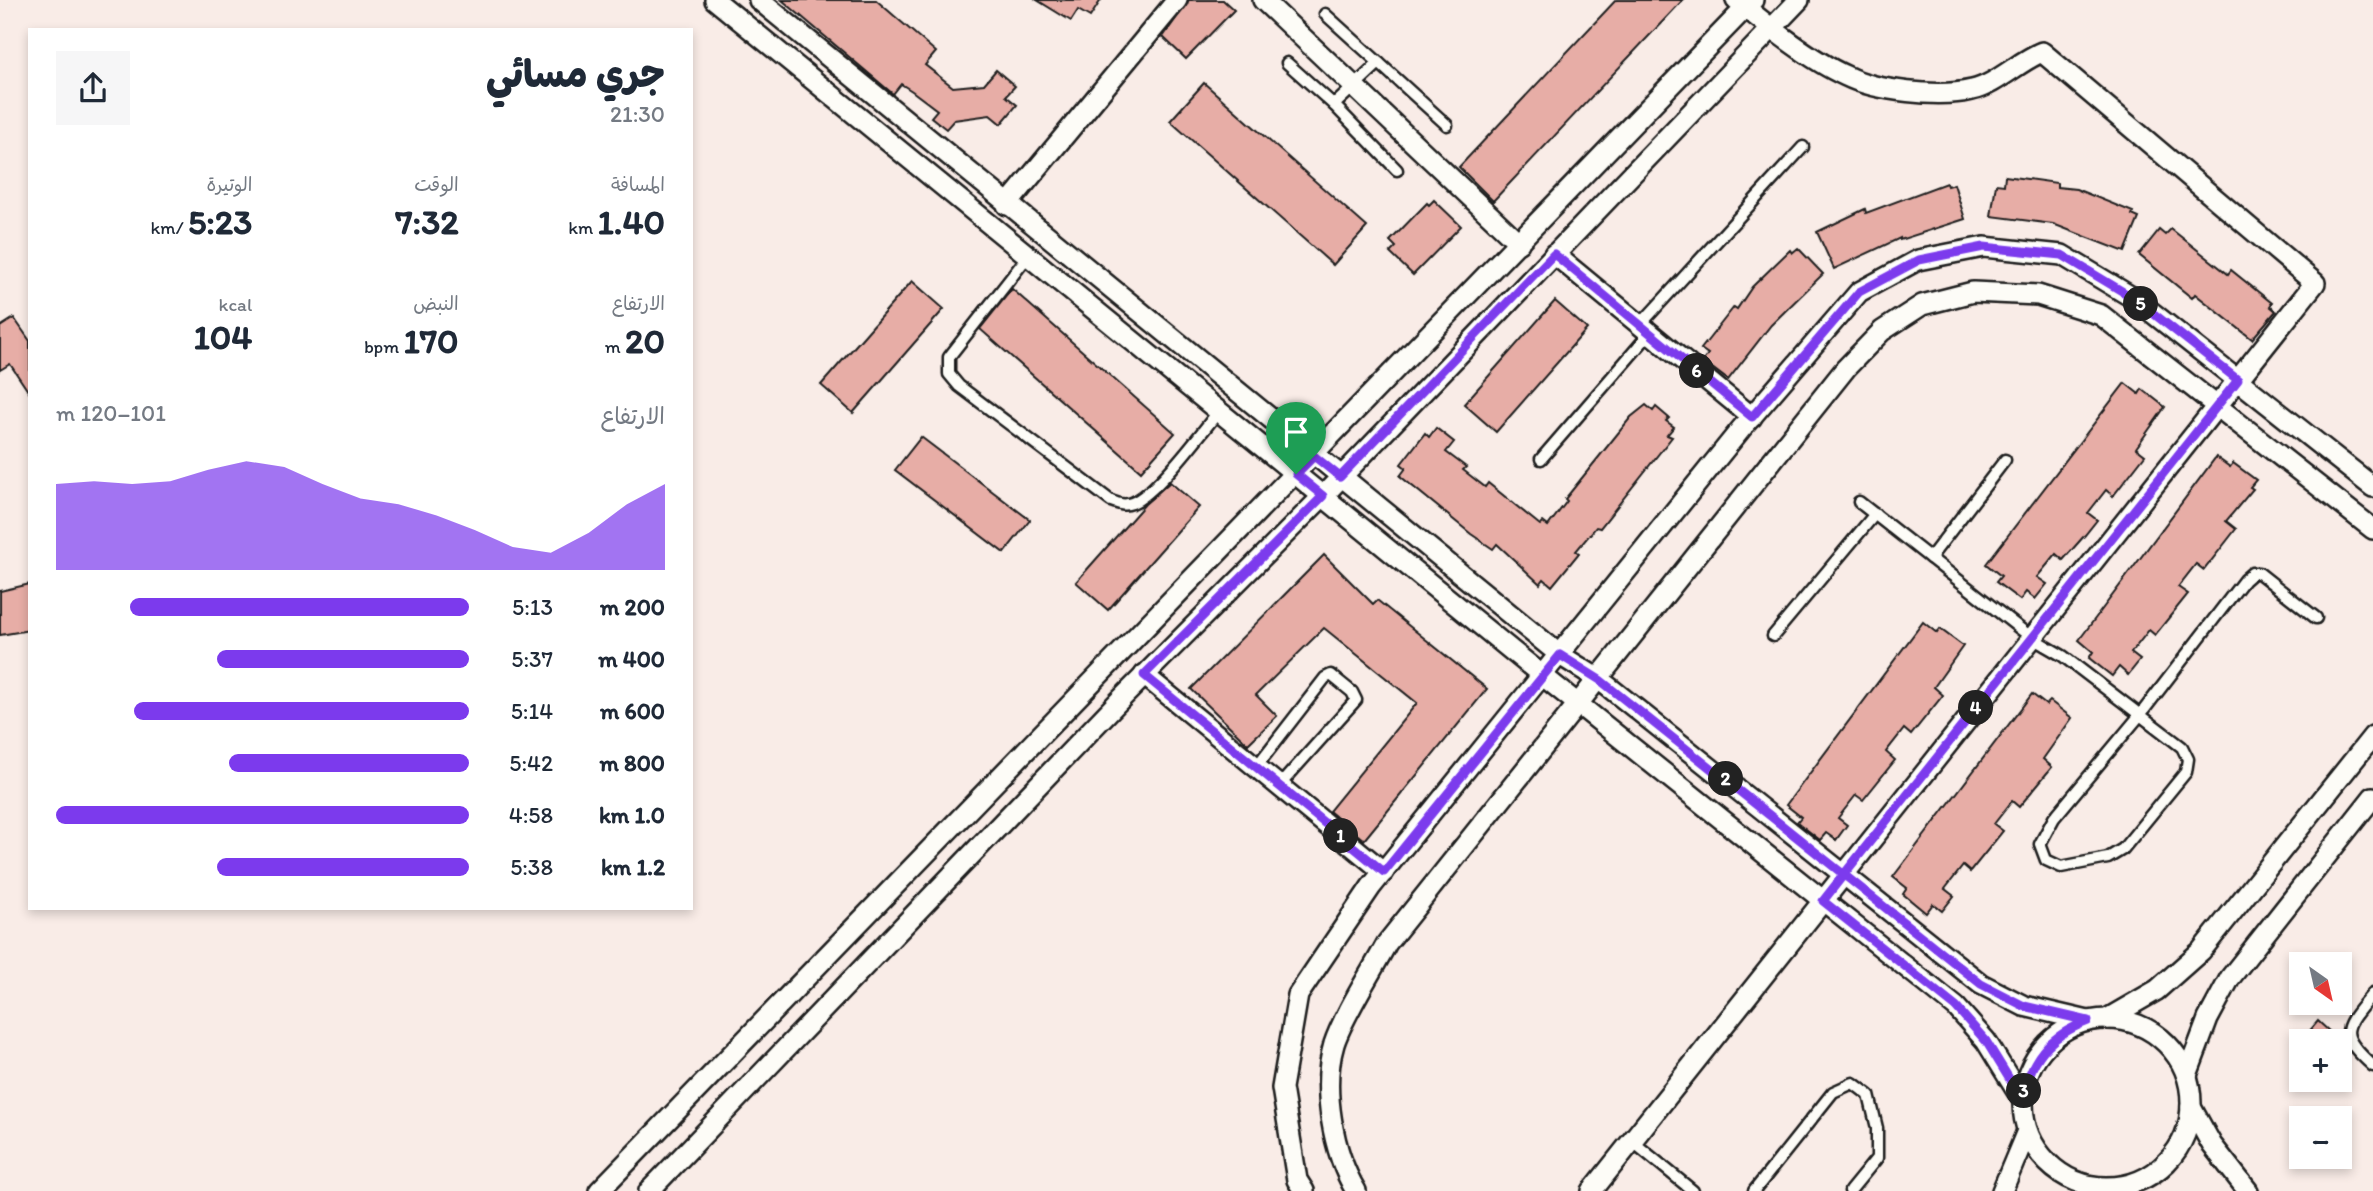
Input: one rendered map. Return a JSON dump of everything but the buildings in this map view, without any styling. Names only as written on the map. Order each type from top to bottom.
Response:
[{"type":"street","points":[[715,0],[1543,676],[1956,1007],[1986,1041],[2023,1101]]},
{"type":"street","points":[[759,0],[1006,205],[1560,655],[1600,680],[1981,984],[2024,1006],[2097,1020],[2128,1021],[2147,1029],[2164,1041],[2178,1056],[2187,1075],[2191,1107],[2186,1133],[2173,1156],[2153,1173],[2129,1184],[2090,1189],[2060,1173],[2035,1147],[2027,1131],[2023,1101],[2026,1079],[2035,1059],[2058,1035],[2097,1020],[2157,990],[2202,951],[2373,736]]},
{"type":"street","points":[[1006,205],[1177,0]]},
{"type":"street","points":[[1263,0],[1519,243]]},
{"type":"street","points":[[649,1191],[1144,675],[1323,496],[1800,0]]},
{"type":"street","points":[[599,1191],[1314,456],[1745,3],[1772,28],[1846,77],[1896,89],[1940,93],[1974,90],[2042,52],[2315,283],[1592,1191]]},
{"type":"street","points":[[1304,1191],[1297,1180],[1282,1088],[1298,995],[1384,872],[1752,417],[1859,292],[1919,260],[1984,247],[2062,255],[2135,299],[2373,487]]},
{"type":"street","points":[[1554,254],[1752,417]]},
{"type":"street","points":[[1356,1191],[1343,1170],[1328,1103],[1334,1045],[1387,943],[1600,680],[1846,368],[1882,331],[1922,305],[1973,292],[2038,295],[2101,315],[2373,529]]},
{"type":"street","points":[[1144,675],[1384,872]]},
{"type":"street","points":[[2187,1075],[2208,1019],[2230,978],[2373,797]]},
{"type":"street","points":[[2191,1107],[2213,1145],[2248,1191]]},
{"type":"street","points":[[2002,1191],[2027,1131]]},
{"type":"street","points":[[2129,1184],[2150,1191]]},
{"type":"lane","points":[[1325,14],[1447,125]]},
{"type":"lane","points":[[1335,105],[1379,62]]},
{"type":"lane","points":[[1287,63],[1335,105],[1397,170]]},
{"type":"lane","points":[[1541,459],[1645,329],[1803,147]]},
{"type":"lane","points":[[1028,256],[949,357],[949,374],[959,386],[1080,478],[1121,505],[1134,503],[1158,482],[1219,411]]},
{"type":"lane","points":[[1930,558],[2005,460]]},
{"type":"lane","points":[[1858,502],[2032,638],[2063,656],[2140,715],[2182,747],[2188,759],[2186,772],[2123,849],[2108,858],[2061,867],[2046,860],[2040,844],[2054,818],[2140,715],[2212,619],[2252,573],[2259,573],[2316,618]]},
{"type":"lane","points":[[1773,636],[1875,514]]},
{"type":"lane","points":[[1256,767],[1325,678],[1331,675],[1339,680],[1356,700],[1279,786]]},
{"type":"lane","points":[[2373,993],[2348,1024],[2347,1036],[2357,1052],[2373,1066]]},
{"type":"lane","points":[[1754,1191],[1833,1092],[1853,1083],[1869,1095],[1877,1128],[1877,1158],[1850,1191]]},
{"type":"lane","points":[[1632,1141],[1693,1191]]},
{"type":"route","points":[[1296,474],[1314,456],[1340,477],[1554,254],[1752,417],[1859,292],[1919,260],[1984,247],[2062,255],[2135,299],[2238,380],[2032,638],[1845,873],[1823,901],[1956,1007],[1986,1041],[2023,1101],[2026,1079],[2035,1059],[2049,1042],[2067,1029],[2088,1021],[2024,1006],[1981,984],[1845,873],[1600,680],[1560,655],[1384,872],[1144,675],[1323,496],[1296,474]]}]
